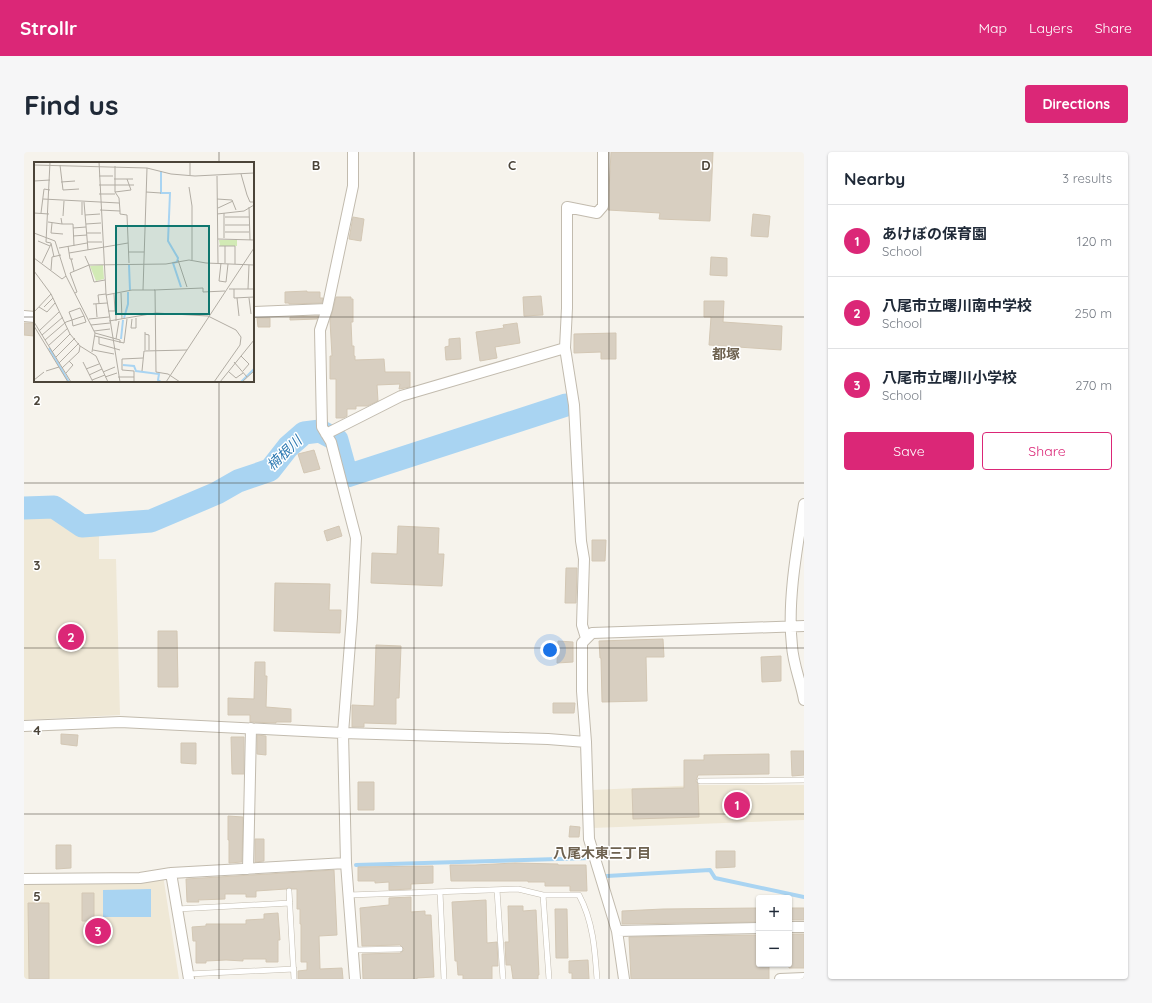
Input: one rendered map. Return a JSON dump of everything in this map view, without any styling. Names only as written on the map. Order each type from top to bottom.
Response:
[{"type":"street","points":[[353,152],[353,186],[327,309],[320,330],[322,427],[331,442],[356,538],[352,617],[343,734],[346,863],[355,979]]},
{"type":"street","points":[[586,638],[582,625],[584,559],[581,541],[574,405],[565,348],[567,308],[567,207],[597,213],[603,206],[603,152]]},
{"type":"street","points":[[254,312],[327,309]]},
{"type":"street","points":[[24,316],[34,317]]},
{"type":"street","points":[[326,434],[401,396],[565,348]]},
{"type":"street","points":[[804,504],[796,554],[790,625],[792,648],[804,700]]},
{"type":"street","points":[[624,979],[617,931],[589,839],[586,742],[582,691],[582,643],[592,633],[790,625],[804,626]]},
{"type":"street","points":[[24,726],[120,722],[343,734],[540,739],[586,742]]},
{"type":"street","points":[[248,868],[252,728]]},
{"type":"street","points":[[24,878],[140,878],[171,873],[346,863]]},
{"type":"street","points":[[171,873],[189,976]]},
{"type":"street","points":[[792,927],[804,927]]},
{"type":"street","points":[[617,931],[756,928]]},
{"type":"street","points":[[780,979],[804,978]]},
{"type":"lane","points":[[700,781],[804,780]]},
{"type":"lane","points":[[349,895],[518,889],[543,895],[579,895],[586,907],[594,943],[597,979]]},
{"type":"lane","points":[[497,890],[503,979]]},
{"type":"lane","points":[[289,891],[294,979]]},
{"type":"lane","points":[[440,892],[444,979]]},
{"type":"lane","points":[[543,895],[549,979]]},
{"type":"lane","points":[[177,909],[290,903]]},
{"type":"lane","points":[[353,950],[400,949]]},
{"type":"lane","points":[[189,976],[294,968]]},
{"type":"shaded area","points":[[48,510],[82,529],[99,530],[99,559],[116,559],[120,715],[24,720],[24,511]]},
{"type":"shaded area","points":[[699,785],[804,785],[804,820],[592,828],[593,790]]},
{"type":"shaded area","points":[[163,875],[179,979],[24,979],[24,883]]},
{"type":"water","points":[[151,889],[151,917],[103,917],[103,890]]},
{"type":"building","points":[[611,152],[713,152],[710,221],[659,219],[660,213],[608,210]]},
{"type":"building","points":[[753,214],[770,216],[768,237],[751,236]]},
{"type":"building","points":[[353,217],[364,219],[361,241],[349,239]]},
{"type":"building","points":[[711,257],[727,258],[727,276],[710,275]]},
{"type":"building","points":[[285,292],[320,292],[320,298],[323,298],[322,303],[285,303]]},
{"type":"building","points":[[541,296],[543,315],[524,316],[523,297]]},
{"type":"building","points":[[336,297],[351,297],[351,299],[353,299],[353,322],[351,322],[352,346],[354,346],[355,360],[384,359],[385,372],[410,372],[410,387],[399,389],[400,384],[377,385],[378,401],[367,406],[356,406],[356,409],[347,409],[347,416],[343,418],[336,418],[336,379],[330,379],[330,356],[332,356],[330,321]]},
{"type":"building","points":[[704,301],[724,301],[723,322],[782,326],[781,350],[709,345],[711,317],[704,317]]},
{"type":"building","points":[[318,316],[317,319],[290,320],[290,317]]},
{"type":"building","points":[[257,318],[270,318],[270,327],[258,327]]},
{"type":"building","points":[[24,323],[34,323],[34,336],[24,335]]},
{"type":"building","points":[[517,323],[520,343],[495,347],[497,358],[480,361],[476,332],[504,328],[503,325]]},
{"type":"building","points":[[616,333],[616,359],[601,359],[601,352],[574,353],[574,334]]},
{"type":"building","points":[[460,338],[461,359],[446,360],[445,347],[449,346],[449,339]]},
{"type":"building","points":[[314,450],[320,469],[304,473],[298,454]]},
{"type":"building","points":[[339,526],[342,536],[327,541],[324,531]]},
{"type":"building","points":[[398,526],[439,528],[438,554],[444,554],[442,586],[371,583],[372,553],[397,554]]},
{"type":"building","points":[[592,540],[606,540],[605,561],[592,561]]},
{"type":"building","points":[[566,568],[577,568],[576,603],[565,603]]},
{"type":"building","points":[[275,583],[330,584],[329,610],[341,610],[340,633],[274,631]]},
{"type":"building","points":[[158,631],[177,631],[178,687],[158,687]]},
{"type":"building","points":[[663,639],[664,657],[646,657],[647,701],[602,702],[599,641]]},
{"type":"building","points":[[558,641],[573,642],[573,662],[557,663]]},
{"type":"building","points":[[376,645],[401,646],[399,698],[396,698],[396,724],[364,723],[364,727],[352,727],[352,705],[374,706]]},
{"type":"building","points":[[781,656],[781,681],[762,682],[761,657]]},
{"type":"building","points":[[255,662],[265,662],[265,676],[267,676],[266,707],[291,709],[291,722],[250,722],[250,715],[228,715],[228,698],[254,699]]},
{"type":"building","points":[[553,703],[575,703],[574,713],[553,713]]},
{"type":"building","points":[[61,734],[78,735],[77,746],[61,744]]},
{"type":"building","points":[[257,735],[266,736],[266,755],[257,754]]},
{"type":"building","points":[[231,737],[244,737],[244,774],[232,774]]},
{"type":"building","points":[[181,743],[196,743],[196,764],[181,763]]},
{"type":"building","points":[[791,751],[804,751],[804,775],[792,776]]},
{"type":"building","points":[[769,754],[769,774],[698,775],[696,781],[698,784],[699,817],[633,819],[632,789],[684,788],[684,760],[704,760],[704,755]]},
{"type":"building","points":[[358,782],[374,782],[374,810],[358,810]]},
{"type":"building","points":[[228,816],[243,817],[242,862],[229,863]]},
{"type":"building","points":[[570,826],[580,827],[579,837],[569,837]]},
{"type":"building","points":[[255,839],[264,839],[264,861],[255,862]]},
{"type":"building","points":[[56,845],[71,845],[71,868],[56,869]]},
{"type":"building","points":[[716,851],[735,851],[735,867],[716,868]]},
{"type":"building","points":[[515,863],[586,865],[587,891],[570,891],[570,886],[545,886],[545,882],[451,881],[450,865]]},
{"type":"building","points":[[433,866],[433,883],[411,884],[411,889],[389,890],[389,882],[375,883],[375,881],[358,881],[358,867]]},
{"type":"building","points":[[334,870],[337,935],[319,936],[320,969],[342,968],[343,979],[298,979],[298,971],[307,970],[307,962],[301,962],[301,924],[300,909],[297,909],[297,889],[292,889],[289,887],[286,889],[256,891],[256,897],[246,897],[246,894],[225,894],[225,899],[187,902],[186,879]]},
{"type":"building","points":[[82,893],[94,893],[94,921],[82,921]]},
{"type":"building","points":[[411,897],[411,912],[425,911],[425,915],[431,915],[434,977],[417,979],[363,979],[362,954],[400,953],[404,949],[400,945],[362,946],[360,908],[389,905],[389,898]]},
{"type":"building","points":[[486,900],[487,943],[497,942],[498,966],[492,966],[492,979],[463,979],[463,975],[458,975],[457,961],[455,961],[452,902]]},
{"type":"building","points":[[28,903],[49,903],[49,979],[29,979]]},
{"type":"building","points":[[508,906],[523,906],[523,911],[536,910],[538,979],[513,979],[511,965],[506,965],[505,942],[509,942]]},
{"type":"building","points":[[756,908],[756,922],[622,924],[622,911]]},
{"type":"building","points":[[792,908],[804,908],[804,920],[792,920]]},
{"type":"building","points":[[555,909],[567,909],[568,958],[556,958]]},
{"type":"building","points":[[278,913],[280,940],[278,940],[278,962],[266,962],[266,959],[243,959],[243,961],[226,960],[196,963],[196,941],[193,941],[192,927],[206,926],[206,924],[246,924],[246,920],[264,919],[264,914]]},
{"type":"building","points":[[792,934],[804,934],[804,968],[789,968],[792,967]]},
{"type":"building","points":[[756,935],[756,967],[769,967],[769,979],[631,979],[629,937]]},
{"type":"building","points":[[588,960],[589,979],[572,979],[572,973],[569,973],[569,961]]},
{"type":"waterway","name":"楠根川","points":[[24,508],[54,507],[82,526],[151,521],[217,493],[238,481],[270,470],[288,447],[304,433],[320,431],[337,440],[347,476],[566,405]]},
{"type":"waterway","points":[[356,865],[591,858]]},
{"type":"waterway","points":[[607,876],[710,870],[715,878],[804,897]]},
{"type":"place","name":"八尾市立曙川南中学校","points":[[71,637]]},
{"type":"place","name":"あけぼの保育園","points":[[737,805]]},
{"type":"place","name":"八尾市立曙川小学校","points":[[98,931]]},
{"type":"district","name":"都塚","points":[[726,354]]},
{"type":"district","name":"八尾木東三丁目","points":[[602,853]]}]
